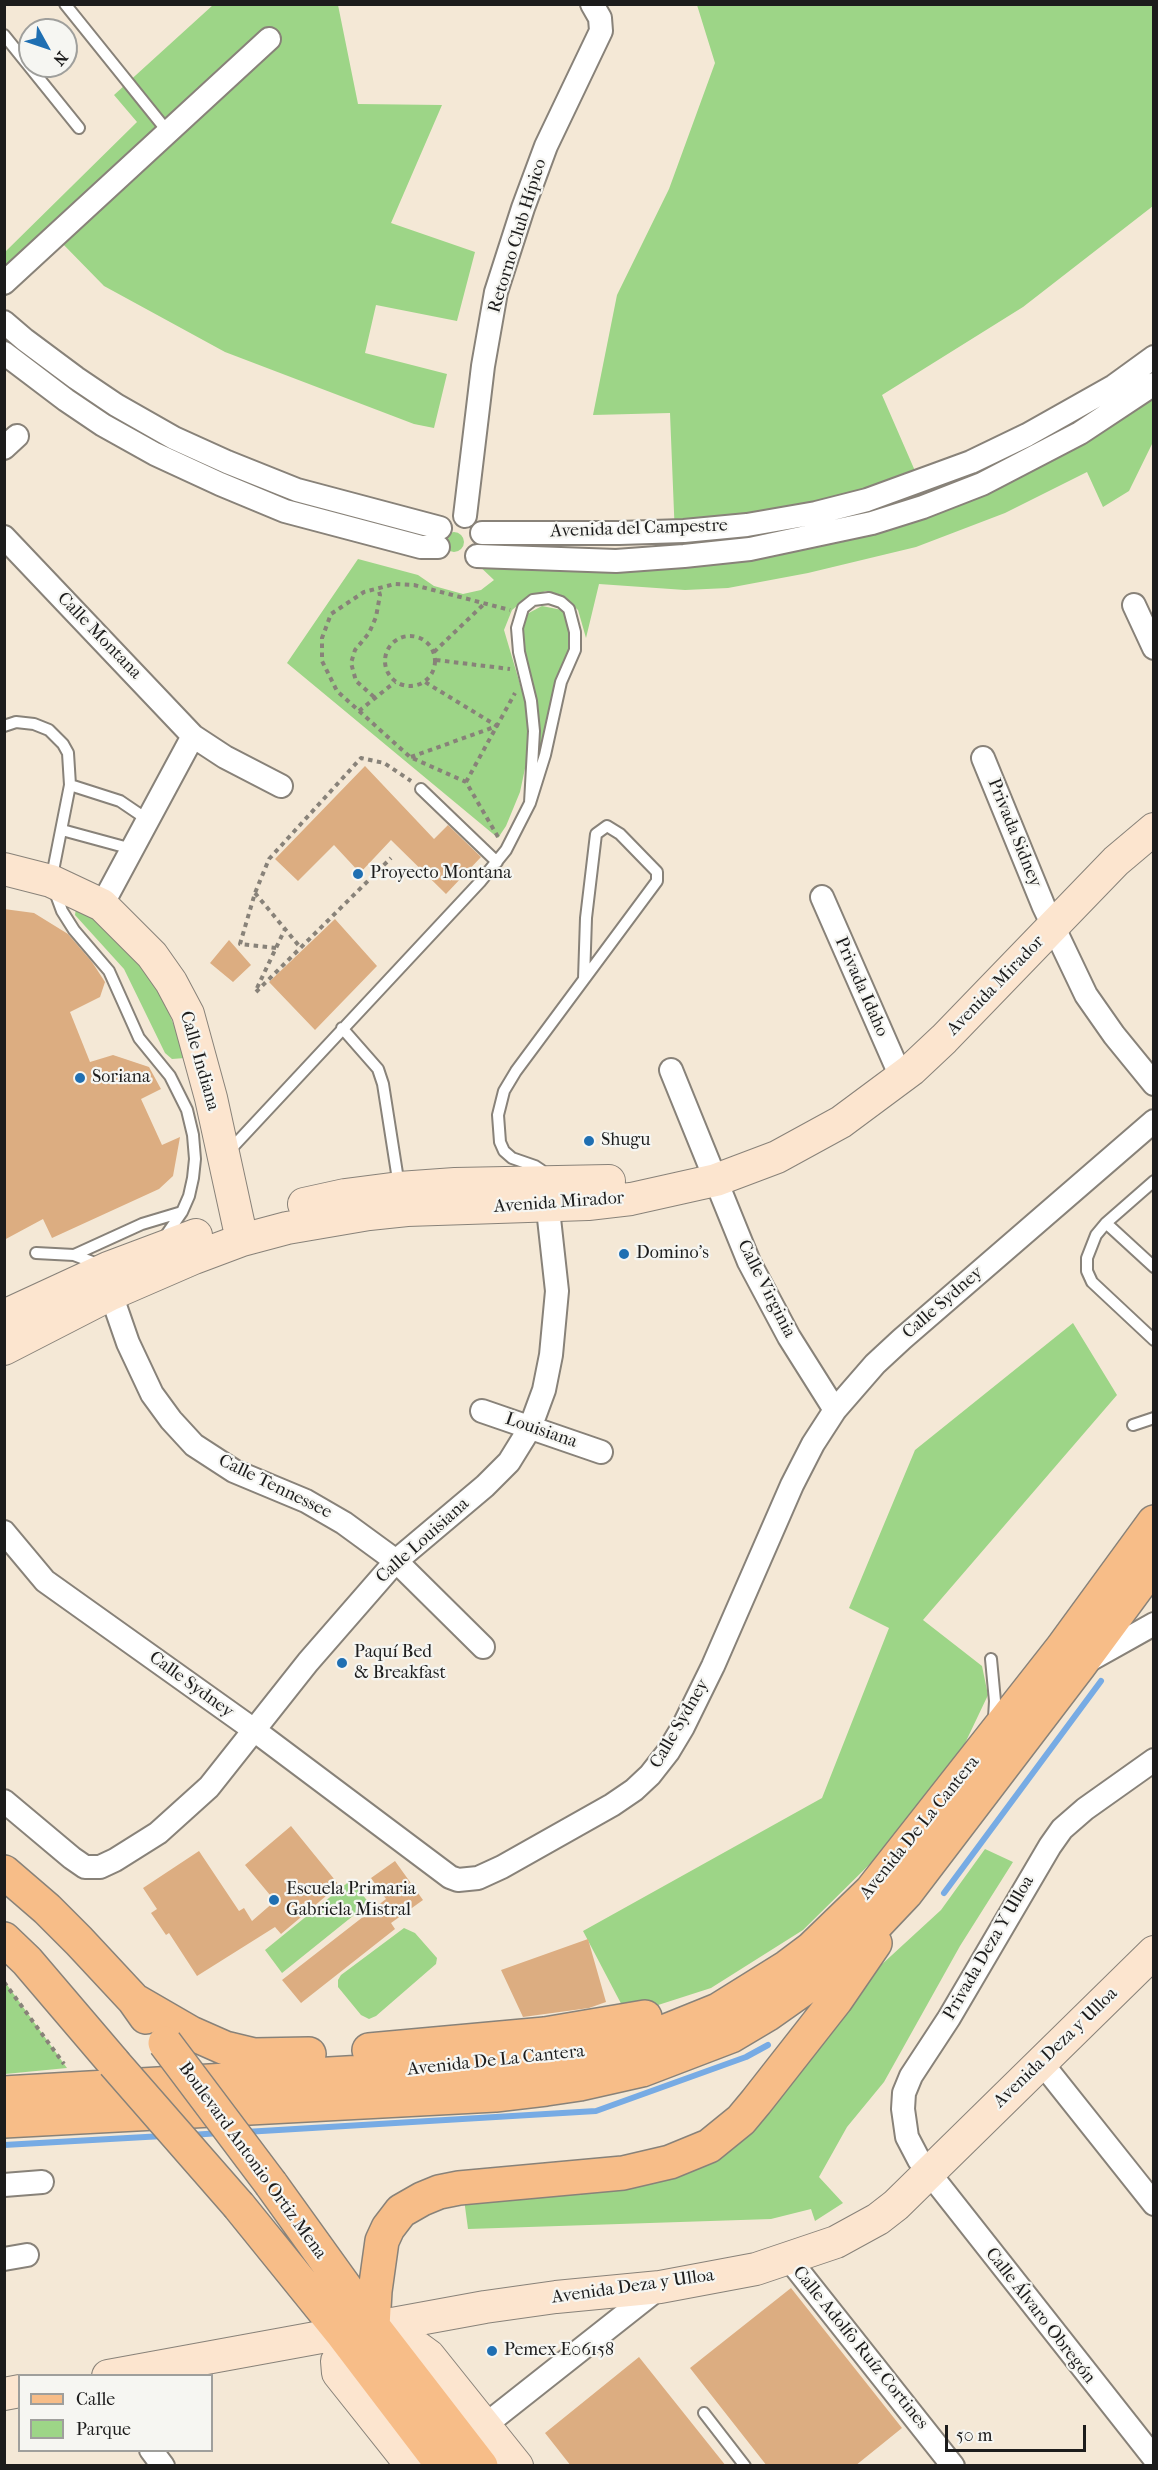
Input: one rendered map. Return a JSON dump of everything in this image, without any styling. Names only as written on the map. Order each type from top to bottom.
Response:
[{"type":"main road","name":"Avenida Mirador","points":[[4,1349],[155,1251],[239,1230],[345,1195],[455,1184],[546,1195],[588,1204],[631,1199],[712,1171],[751,1168],[804,1143],[841,1122],[897,1068],[944,1039],[1049,917],[1154,804]]},
{"type":"main road","name":"Avenida Mirador","points":[[1049,917],[1154,829]]},
{"type":"main road","name":"Calle Indiana","points":[[4,869],[51,880],[102,905],[152,955],[171,982],[188,1014],[199,1104],[223,1158],[239,1230]]},
{"type":"main road","name":"Avenida Mirador","points":[[4,1316],[110,1281],[194,1258],[239,1230],[297,1226],[369,1214],[546,1195]]},
{"type":"main road","name":"Avenida De La Cantera","points":[[4,2093],[501,2064],[557,2058],[620,2046],[692,2022],[718,2010],[787,1967],[834,1930],[871,1891],[910,1845],[1062,1648],[1154,1522]]},
{"type":"main road","name":"Avenida De La Cantera","points":[[4,2121],[495,2095],[580,2084],[642,2070],[730,2036],[768,2014],[802,1990],[870,1931],[906,1893],[1154,1564]]},
{"type":"main road","name":"Boulevard Antonio Ortiz Mena","points":[[4,1872],[47,1909],[134,2000],[271,2184],[362,2335],[431,2464]]},
{"type":"main road","points":[[517,2466],[421,2349],[414,2345],[362,2335],[375,2291],[382,2241],[394,2218],[409,2205],[439,2192],[459,2188],[623,2173],[649,2168],[692,2154],[724,2136],[756,2102],[836,2000],[886,1927],[906,1893]]},
{"type":"main road","name":"Boulevard Antonio Ortiz Mena","points":[[4,1940],[27,1961],[239,2206],[482,2466]]},
{"type":"main road","name":"Avenida Deza y Ulloa","points":[[120,2374],[362,2335],[556,2297],[660,2287],[756,2269],[836,2242],[862,2230],[896,2205],[1154,1952]]},
{"type":"main road","points":[[134,2000],[208,2042],[238,2052],[272,2056],[515,2037],[601,2026],[688,2008],[718,2010]]},
{"type":"street","name":"Retorno Club Hípico","points":[[465,516],[483,366],[496,292],[546,146],[601,31],[600,18],[592,4]]},
{"type":"street","points":[[4,283],[269,39]]},
{"type":"street","points":[[4,322],[116,405],[174,438],[297,490],[439,537]]},
{"type":"street","points":[[4,353],[66,400],[155,454],[285,511],[421,547],[439,537],[449,518],[465,516],[477,523],[482,533],[483,544],[477,556],[468,561],[454,561],[442,553],[439,537]]},
{"type":"street","name":"Avenida del Campestre","points":[[482,533],[684,531],[747,525],[816,513],[867,500],[971,462],[1069,412],[1114,386],[1154,357]]},
{"type":"street","name":"Avenida del Campestre","points":[[477,556],[616,561],[750,549],[872,523],[923,507],[982,484],[1080,433],[1154,384]]},
{"type":"street","points":[[104,425],[116,405]]},
{"type":"street","points":[[971,462],[982,484]]},
{"type":"street","name":"Calle Montana","points":[[4,537],[194,735],[225,757],[281,786]]},
{"type":"street","points":[[1134,605],[1154,648]]},
{"type":"street","points":[[102,905],[194,735]]},
{"type":"street","name":"Privada Sidney","points":[[983,758],[1049,917]]},
{"type":"street","name":"Privada Idaho","points":[[822,897],[897,1068]]},
{"type":"street","points":[[1049,917],[1086,995],[1114,1035],[1154,1084]]},
{"type":"street","name":"Calle Virginia","points":[[671,1070],[749,1262],[767,1298],[835,1410]]},
{"type":"street","name":"Calle Sydney","points":[[4,1532],[45,1581],[254,1730],[450,1876],[468,1881],[502,1867],[634,1790],[650,1775],[668,1752],[713,1666],[792,1485],[835,1410],[875,1364],[902,1339],[1154,1121]]},
{"type":"street","name":"Calle Louisiana","points":[[4,1801],[72,1858],[85,1866],[100,1867],[159,1833],[209,1787],[355,1606],[396,1561],[485,1486],[509,1462],[530,1428],[544,1390],[551,1355],[557,1291],[546,1195]]},
{"type":"street","name":"Calle Tennessee","points":[[110,1281],[128,1343],[152,1394],[171,1420],[194,1445],[234,1471],[306,1500],[344,1522],[396,1561],[483,1647]]},
{"type":"street","name":"Louisiana","points":[[482,1411],[601,1452]]},
{"type":"street","points":[[1079,1666],[1154,1624]]},
{"type":"street","name":"Privada Deza Y Ulloa","points":[[928,2173],[912,2150],[905,2125],[904,2093],[911,2076],[954,2010],[1062,1829],[1085,1809],[1154,1760]]},
{"type":"street","points":[[1041,2062],[1154,2204]]},
{"type":"street","name":"Calle Álvaro Obregón","points":[[928,2173],[1148,2460]]},
{"type":"street","points":[[4,2185],[42,2182]]},
{"type":"street","points":[[4,2259],[27,2255]]},
{"type":"street","name":"Calle Adolfo Ruíz Cortines","points":[[789,2259],[953,2466]]},
{"type":"street","points":[[484,2426],[660,2287]]},
{"type":"street","points":[[152,2452],[164,2466]]},
{"type":"lane","points":[[65,4],[169,133]]},
{"type":"lane","points":[[4,35],[79,128]]},
{"type":"lane","points":[[223,1158],[506,850],[530,803],[545,755],[561,682],[574,650],[575,632],[569,609],[561,602],[549,598],[532,600],[523,608],[517,628],[534,731],[530,803]]},
{"type":"lane","points":[[4,726],[16,722],[34,724],[49,730],[63,744],[68,753],[70,785],[51,880],[62,911],[74,930],[109,971],[139,1038],[170,1076],[199,1104],[195,1160],[189,1196],[182,1212],[155,1251]]},
{"type":"lane","points":[[70,785],[120,801],[148,820]]},
{"type":"lane","points":[[422,789],[497,862]]},
{"type":"lane","points":[[546,1195],[541,1170],[512,1158],[504,1151],[500,1142],[498,1115],[504,1091],[516,1071],[657,881],[657,872],[620,834],[607,826],[596,834],[586,918],[584,979]]},
{"type":"lane","points":[[62,830],[132,849]]},
{"type":"lane","points":[[342,1028],[378,1069],[383,1084],[399,1188]]},
{"type":"lane","points":[[1151,1188],[1106,1223],[1090,1246],[1087,1271],[1092,1282],[1101,1292],[1154,1340]]},
{"type":"lane","points":[[36,1253],[74,1255],[142,1224],[182,1212]]},
{"type":"lane","points":[[1106,1223],[1154,1267]]},
{"type":"lane","points":[[74,1255],[110,1281]]},
{"type":"lane","points":[[1133,1425],[1154,1418]]},
{"type":"lane","points":[[988,1742],[995,1716],[991,1659]]},
{"type":"lane","points":[[704,2413],[745,2466]]},
{"type":"path","points":[[506,850],[466,782],[410,757],[337,691],[322,661],[322,638],[331,614],[364,592],[395,584],[414,585],[512,610],[520,615]]},
{"type":"path","points":[[374,697],[356,681],[351,663],[355,650],[369,633],[375,617],[380,595],[378,588]]},
{"type":"path","points":[[434,652],[484,603]]},
{"type":"path","points":[[406,636],[423,639],[434,652],[435,669],[425,682],[410,687],[395,682],[386,669],[385,661],[391,645],[397,639],[406,636]]},
{"type":"path","points":[[436,660],[524,673],[466,782]]},
{"type":"path","points":[[359,711],[395,682]]},
{"type":"path","points":[[425,682],[496,726]]},
{"type":"path","points":[[410,757],[496,726]]},
{"type":"path","points":[[276,948],[240,944],[255,893],[269,859],[361,758],[384,763],[422,789]]},
{"type":"path","points":[[285,929],[255,992],[391,858]]},
{"type":"path","points":[[255,893],[300,947]]},
{"type":"path","points":[[4,1982],[67,2068]]},
{"type":"green space","points":[[213,5],[338,5],[358,104],[442,105],[391,223],[475,252],[457,321],[376,305],[365,353],[447,374],[434,428],[414,424],[225,352],[104,286],[59,240],[5,297],[5,252],[137,122],[114,95]]},
{"type":"green space","points":[[697,5],[1153,5],[1153,206],[1023,307],[882,395],[922,487],[675,537],[670,413],[593,415],[617,295],[669,189],[715,63]]},
{"type":"green space","points":[[1153,383],[1153,442],[1129,491],[1103,507],[1087,472],[1005,513],[916,547],[808,573],[728,588],[685,590],[599,584],[586,638],[578,610],[562,596],[546,591],[528,597],[512,610],[504,630],[527,708],[530,732],[520,792],[506,826],[498,838],[287,663],[358,559],[418,575],[434,586],[463,594],[481,590],[494,580],[473,560],[601,563],[914,515]]},
{"type":"green space","points":[[454,532],[461,535],[464,542],[461,549],[454,552],[447,549],[444,542],[447,535]]},
{"type":"green space","points":[[542,606],[562,610],[573,634],[556,732],[534,797],[539,747],[536,698],[522,653],[525,615]]},
{"type":"green space","points":[[76,908],[100,920],[130,948],[158,987],[183,1047],[185,1058],[172,1059],[165,1053],[124,969],[75,915]]},
{"type":"green space","points":[[1073,1323],[1117,1395],[923,1620],[982,1666],[988,1695],[958,1758],[879,1855],[803,1930],[711,1988],[627,2015],[583,1931],[822,1798],[889,1628],[849,1608],[915,1450]]},
{"type":"green space","points":[[985,1849],[1013,1862],[960,1946],[884,2082],[847,2127],[819,2177],[843,2203],[815,2221],[811,2209],[771,2219],[468,2229],[464,2199],[680,2175],[855,1989],[941,1910]]},
{"type":"green space","points":[[351,1880],[369,1903],[282,1973],[265,1950]]},
{"type":"green space","points":[[404,1928],[415,1933],[437,1958],[436,1964],[376,2016],[369,2019],[361,2015],[338,1987],[338,1980],[341,1975]]},
{"type":"green space","points":[[5,1982],[67,2068],[5,2074]]},
{"type":"building","points":[[365,766],[434,839],[448,825],[481,857],[446,894],[391,840],[360,873],[334,845],[298,881],[275,859]]},
{"type":"building","name":"Soriana","points":[[4,909],[34,913],[68,934],[92,962],[105,982],[100,997],[70,1012],[90,1062],[113,1055],[149,1067],[161,1089],[141,1099],[162,1145],[180,1137],[173,1176],[159,1189],[52,1238],[43,1219],[4,1240]]},
{"type":"building","points":[[335,919],[377,966],[315,1030],[269,982]]},
{"type":"building","points":[[229,940],[251,965],[233,982],[210,963]]},
{"type":"building","points":[[291,1826],[339,1885],[281,1934],[275,1927],[197,1976],[169,1933],[166,1935],[151,1913],[157,1909],[143,1888],[199,1851],[239,1911],[244,1908],[252,1921],[275,1901],[245,1865]]},
{"type":"building","points":[[395,1861],[423,1900],[391,1923],[395,1929],[301,2003],[282,1980],[386,1899],[371,1878]]},
{"type":"building","points":[[588,1939],[606,2002],[589,2008],[523,2017],[501,1970]]},
{"type":"building","points":[[791,2288],[902,2428],[855,2466],[767,2466],[690,2368]]},
{"type":"building","points":[[639,2357],[726,2466],[571,2466],[545,2433]]},
{"type":"waterway","points":[[944,1893],[1101,1681]]},
{"type":"waterway","points":[[245,2132],[596,2111],[746,2057],[768,2045]]},
{"type":"waterway","points":[[191,2135],[220,2133]]},
{"type":"waterway","points":[[4,2145],[163,2136]]},
{"type":"place","name":"Proyecto Montana","points":[[358,874]]},
{"type":"place","name":"Soriana","points":[[80,1078]]},
{"type":"place","name":"Shugu","points":[[589,1141]]},
{"type":"place","name":"Domino's","points":[[624,1254]]},
{"type":"place","name":"Paquí Bed & Breakfast","points":[[342,1663]]},
{"type":"place","name":"Escuela Primaria Gabriela Mistral","points":[[274,1900]]},
{"type":"place","name":"Pemex E06158","points":[[492,2351]]}]
